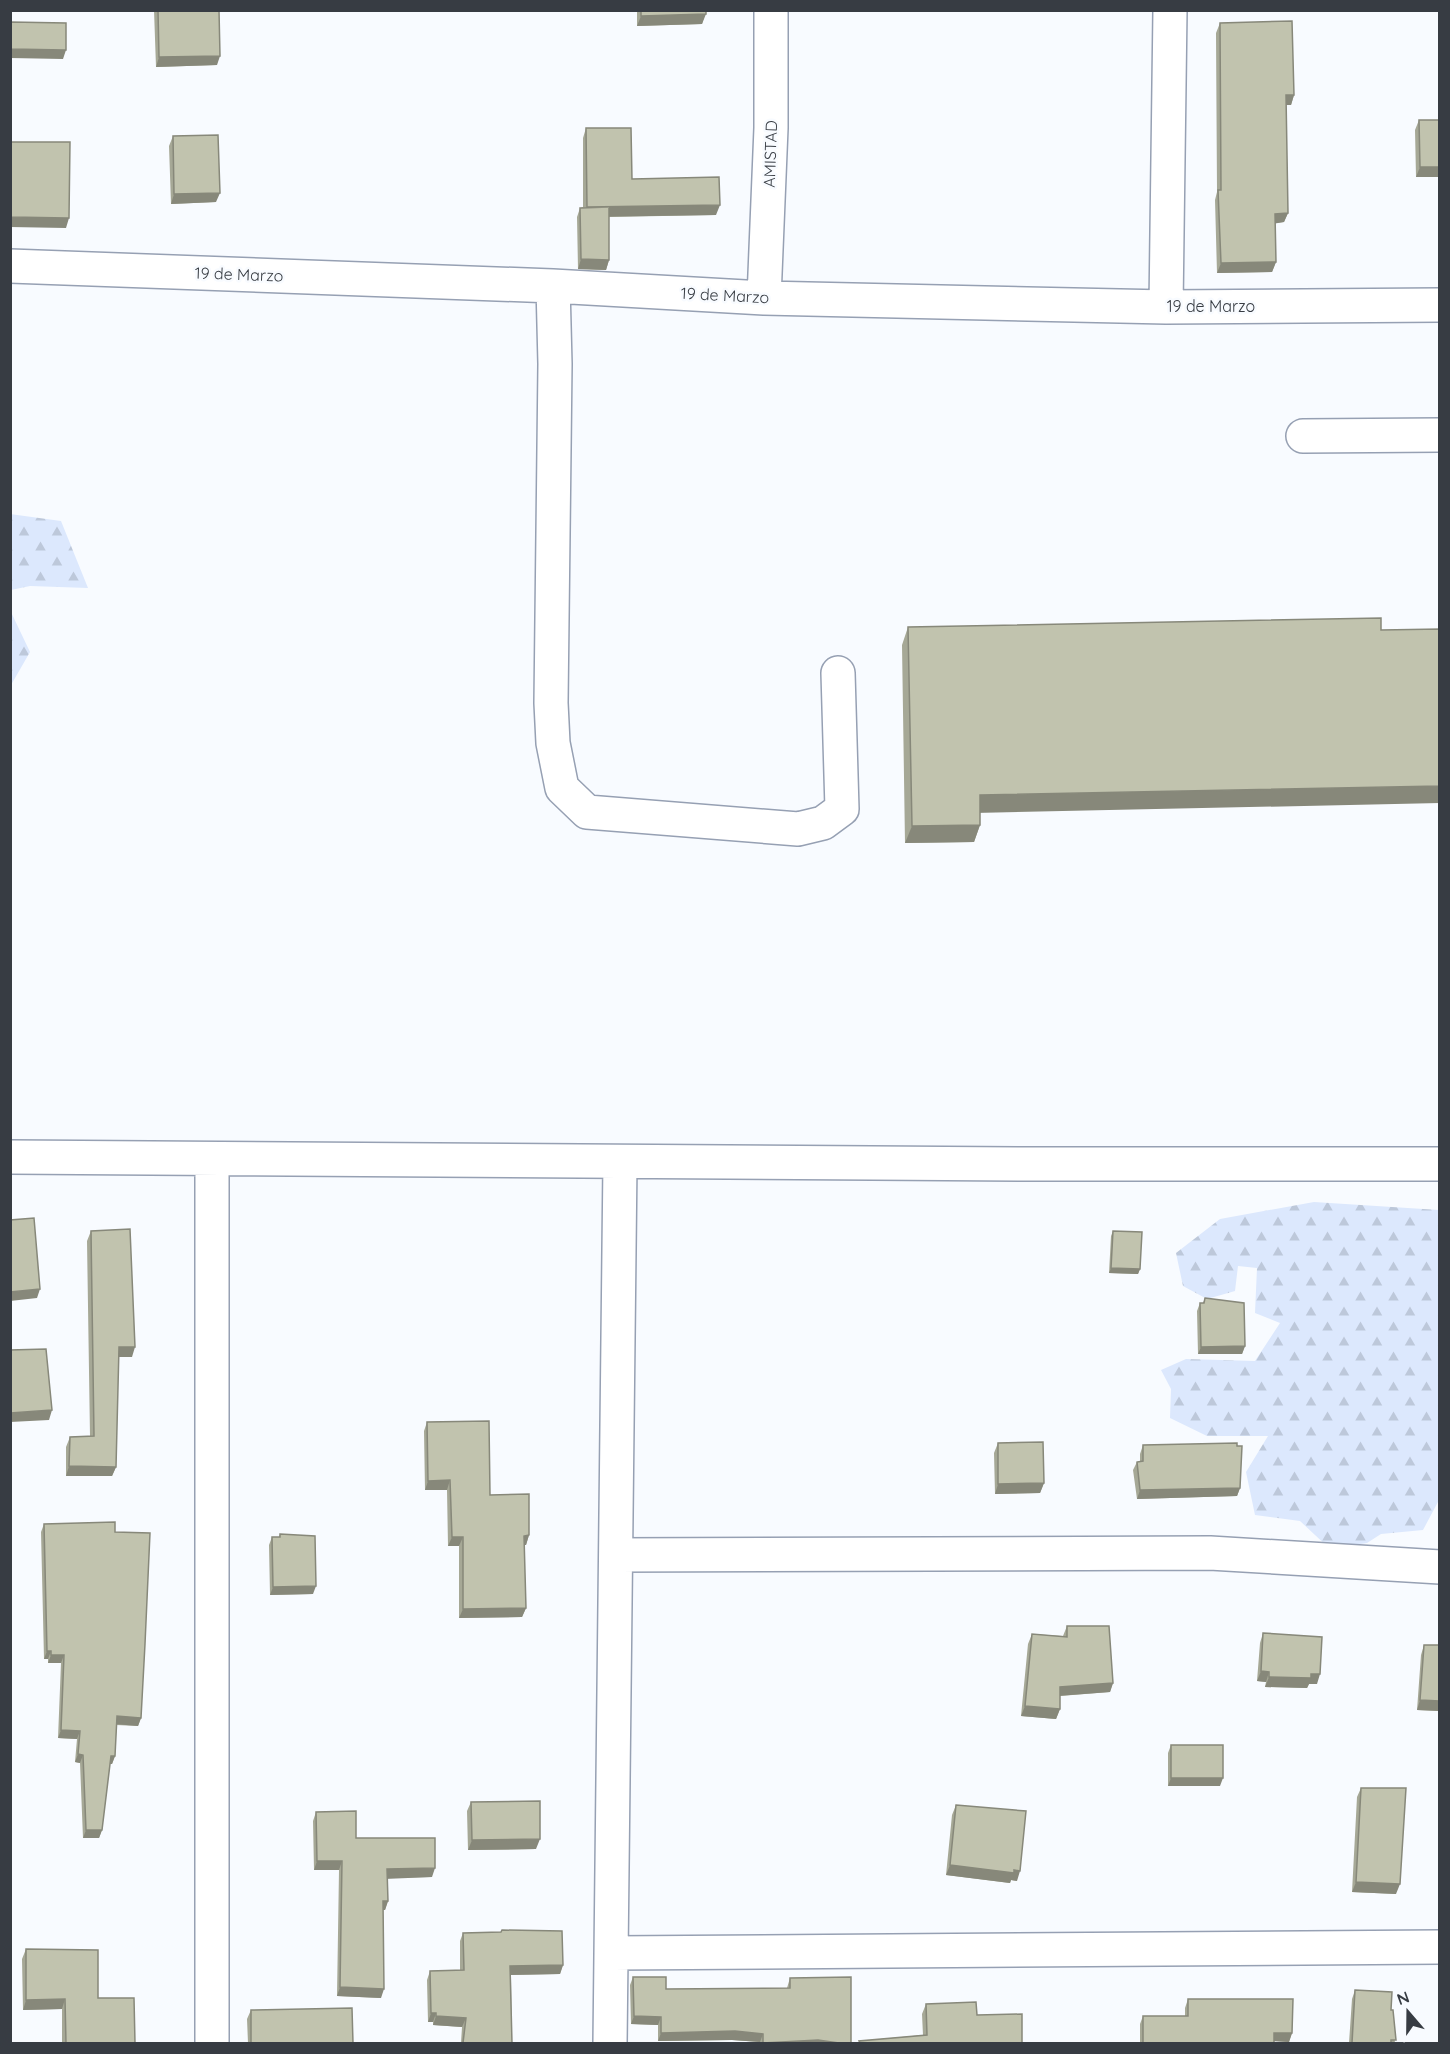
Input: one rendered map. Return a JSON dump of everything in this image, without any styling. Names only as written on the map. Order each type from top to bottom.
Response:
[{"type":"street","name":"AMISTAD","points":[[764,298],[771,128],[771,10]]},
{"type":"street","points":[[1166,307],[1170,10]]},
{"type":"street","name":"19 de Marzo","points":[[10,266],[553,286],[764,298],[1166,307],[1440,305]]},
{"type":"street","points":[[553,286],[555,364],[551,703],[553,743],[562,788],[587,812],[798,829],[823,823],[843,809],[838,673]]},
{"type":"street","points":[[1304,436],[1440,435]]},
{"type":"street","points":[[10,1157],[620,1162],[1440,1164]]},
{"type":"street","points":[[212,1159],[212,2043]]},
{"type":"street","points":[[610,2043],[613,1953],[620,1162]]},
{"type":"street","points":[[616,1555],[1210,1553],[1440,1567]]},
{"type":"street","points":[[613,1953],[1440,1947]]},
{"type":"green space","points":[[10,514],[61,521],[88,588],[30,586],[11,590]]},
{"type":"green space","points":[[10,610],[30,652],[11,685],[10,685]]},
{"type":"green space","points":[[1314,1202],[1439,1210],[1439,1500],[1423,1530],[1381,1534],[1367,1543],[1330,1549],[1300,1521],[1255,1515],[1246,1472],[1268,1436],[1207,1436],[1170,1418],[1171,1389],[1161,1370],[1186,1359],[1255,1361],[1280,1323],[1255,1313],[1257,1268],[1238,1266],[1235,1291],[1207,1299],[1183,1286],[1176,1253],[1220,1219]]},
{"type":"building","points":[[158,10],[219,10],[220,56],[159,57]]},
{"type":"building","points":[[641,10],[706,10],[706,14],[641,16]]},
{"type":"building","points":[[1292,21],[1294,95],[1286,95],[1288,213],[1275,214],[1276,262],[1221,263],[1218,190],[1221,190],[1220,23]]},
{"type":"building","points":[[10,22],[66,23],[66,50],[10,49]]},
{"type":"building","points":[[1419,120],[1440,120],[1440,167],[1420,167]]},
{"type":"building","points":[[586,128],[631,128],[632,179],[719,177],[720,205],[587,207]]},
{"type":"building","points":[[218,135],[220,193],[174,194],[173,136]]},
{"type":"building","points":[[10,142],[70,142],[69,218],[10,217]]},
{"type":"building","points":[[609,207],[609,260],[581,259],[580,208]]},
{"type":"building","points":[[1381,618],[1381,630],[1440,629],[1440,786],[980,795],[980,825],[912,826],[908,627]]},
{"type":"building","points":[[34,1218],[40,1289],[10,1292],[10,1220]]},
{"type":"building","points":[[130,1229],[135,1347],[119,1347],[116,1467],[69,1466],[70,1437],[94,1436],[91,1231]]},
{"type":"building","points":[[1113,1231],[1142,1232],[1140,1269],[1111,1268]]},
{"type":"building","points":[[1205,1298],[1244,1303],[1245,1346],[1201,1347],[1200,1303],[1204,1303]]},
{"type":"building","points":[[46,1349],[52,1410],[10,1413],[10,1350]]},
{"type":"building","points":[[489,1421],[490,1495],[529,1494],[529,1535],[524,1536],[526,1608],[463,1609],[463,1537],[452,1537],[450,1480],[428,1481],[427,1422]]},
{"type":"building","points":[[1043,1442],[1044,1483],[998,1484],[998,1443]]},
{"type":"building","points":[[1237,1443],[1237,1446],[1242,1446],[1240,1488],[1140,1490],[1137,1462],[1143,1461],[1143,1445]]},
{"type":"building","points":[[115,1522],[115,1532],[150,1533],[141,1718],[117,1716],[115,1756],[111,1756],[102,1830],[86,1830],[83,1755],[78,1754],[80,1731],[61,1730],[64,1655],[51,1655],[51,1651],[47,1651],[44,1524]]},
{"type":"building","points":[[280,1534],[315,1536],[316,1586],[273,1587],[272,1537],[280,1537]]},
{"type":"building","points":[[1067,1626],[1109,1626],[1113,1683],[1060,1687],[1060,1709],[1025,1706],[1032,1634],[1067,1637]]},
{"type":"building","points":[[1263,1633],[1322,1637],[1320,1674],[1311,1674],[1311,1678],[1269,1677],[1269,1672],[1261,1671]]},
{"type":"building","points":[[1424,1645],[1440,1645],[1440,1701],[1420,1700]]},
{"type":"building","points":[[1171,1745],[1223,1745],[1223,1778],[1171,1778]]},
{"type":"building","points":[[1361,1788],[1406,1788],[1400,1884],[1356,1882]]},
{"type":"building","points":[[540,1801],[540,1839],[472,1840],[471,1802]]},
{"type":"building","points":[[956,1805],[1026,1811],[1020,1871],[1014,1870],[1014,1873],[950,1865]]},
{"type":"building","points":[[356,1811],[356,1838],[435,1838],[435,1868],[387,1869],[388,1901],[383,1901],[384,1989],[340,1987],[342,1861],[317,1861],[316,1812]]},
{"type":"building","points":[[502,1930],[562,1931],[563,1965],[510,1966],[512,2043],[463,2043],[466,2018],[436,2016],[436,2013],[431,2013],[430,1971],[464,1970],[463,1933],[501,1932]]},
{"type":"building","points":[[26,1949],[98,1950],[98,1998],[134,1998],[135,2043],[66,2043],[65,1999],[26,2000]]},
{"type":"building","points":[[633,1977],[666,1977],[666,1989],[790,1988],[790,1978],[851,1977],[851,2043],[818,2040],[763,2043],[763,2034],[735,2031],[661,2033],[661,2017],[634,2016]]},
{"type":"building","points":[[1355,1990],[1392,1992],[1391,2010],[1393,2010],[1396,2040],[1391,2040],[1391,2043],[1352,2043]]},
{"type":"building","points":[[1188,1999],[1293,1999],[1292,2033],[1274,2033],[1274,2043],[1143,2043],[1143,2016],[1188,2016]]},
{"type":"building","points":[[976,2002],[977,2015],[1022,2014],[1022,2043],[860,2043],[859,2041],[927,2035],[926,2004]]},
{"type":"building","points":[[352,2008],[353,2043],[251,2043],[251,2010]]}]
